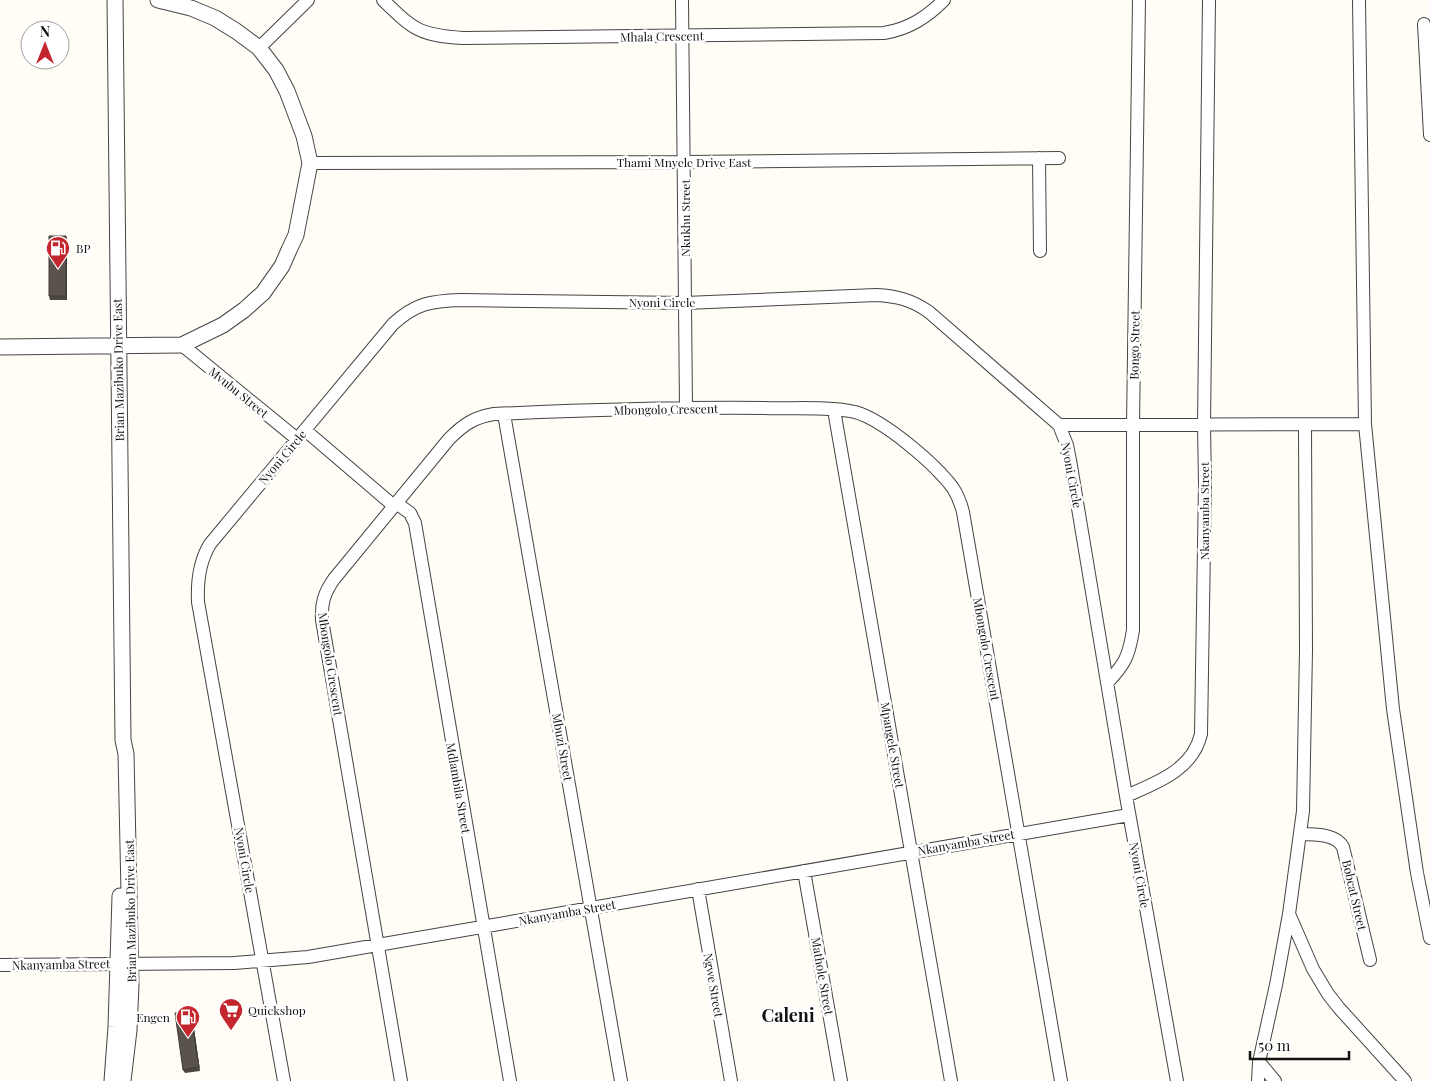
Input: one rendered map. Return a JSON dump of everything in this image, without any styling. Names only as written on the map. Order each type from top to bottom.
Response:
[{"type":"street","name":"Brian Mazibuko Drive East","points":[[115,0],[123,740],[120,752],[125,963],[130,1021],[123,1081]]},
{"type":"street","points":[[0,347],[182,345],[233,319],[263,293],[282,266],[296,235],[310,163],[295,108],[276,70],[259,48],[215,18],[191,8],[158,0]]},
{"type":"street","points":[[259,48],[308,0]]},
{"type":"street","name":"Mhala Crescent","points":[[383,0],[419,31],[429,35],[463,38],[884,33],[912,25],[944,0]]},
{"type":"street","name":"Nkukhu Street","points":[[682,0],[686,407]]},
{"type":"street","name":"Bongo Street","points":[[1107,683],[1121,668],[1127,658],[1133,630],[1133,425],[1139,0]]},
{"type":"street","name":"Nkanyamba Street","points":[[1126,796],[1156,782],[1183,766],[1193,756],[1201,734],[1209,0]]},
{"type":"street","points":[[1359,0],[1365,424],[1394,708],[1416,865],[1430,938]]},
{"type":"street","points":[[1424,24],[1430,136]]},
{"type":"street","points":[[1038,158],[1040,251]]},
{"type":"street","name":"Thami Mnyele Drive East","points":[[310,163],[1058,158]]},
{"type":"street","name":"Nyoni Circle","points":[[284,1081],[198,602],[197,592],[202,560],[210,544],[393,324],[404,314],[422,304],[435,301],[461,300],[685,303],[876,295],[899,297],[929,312],[1058,425],[1067,445],[1176,1081]]},
{"type":"street","name":"Mvubu Street","points":[[182,345],[395,504]]},
{"type":"street","name":"Mbongolo Crescent","points":[[401,1081],[322,620],[324,595],[334,579],[395,504],[449,439],[466,422],[483,415],[686,407],[854,412],[882,424],[921,456],[947,481],[958,496],[964,512],[1061,1081]]},
{"type":"street","name":"Mpangele Street","points":[[834,410],[951,1081]]},
{"type":"street","name":"Mbuzi Street","points":[[504,414],[621,1081]]},
{"type":"street","points":[[1058,425],[1305,426],[1365,424]]},
{"type":"street","points":[[1258,1081],[1259,1062],[1276,985],[1301,834],[1306,708],[1305,426]]},
{"type":"street","points":[[395,504],[410,513],[415,481]]},
{"type":"street","name":"Mdlambila Street","points":[[410,513],[416,530],[510,1081]]},
{"type":"street","name":"Nkanyamba Street","points":[[0,965],[263,962],[308,957],[1129,815]]},
{"type":"street","name":"Bobcat Street","points":[[1301,834],[1332,838],[1339,841],[1343,847],[1370,960]]},
{"type":"street","name":"Mathole Street","points":[[804,871],[841,1081]]},
{"type":"street","name":"Ngwe Street","points":[[698,889],[731,1081]]},
{"type":"street","points":[[1289,914],[1314,969],[1328,994],[1405,1081]]},
{"type":"street","name":"Brian Mazibuko Drive East","points":[[112,1081],[125,963]]},
{"type":"street","points":[[1259,1062],[1276,1081]]},
{"type":"building","points":[[49,236],[66,236],[66,296],[49,296]]},
{"type":"building","points":[[190,1011],[199,1067],[183,1070],[175,1013]]},
{"type":"place","name":"BP","points":[[58,269]]},
{"type":"place","name":"Quickshop","points":[[231,1031]]},
{"type":"place","name":"Engen","points":[[188,1038]]},
{"type":"district","name":"Caleni","points":[[788,1015]]}]
